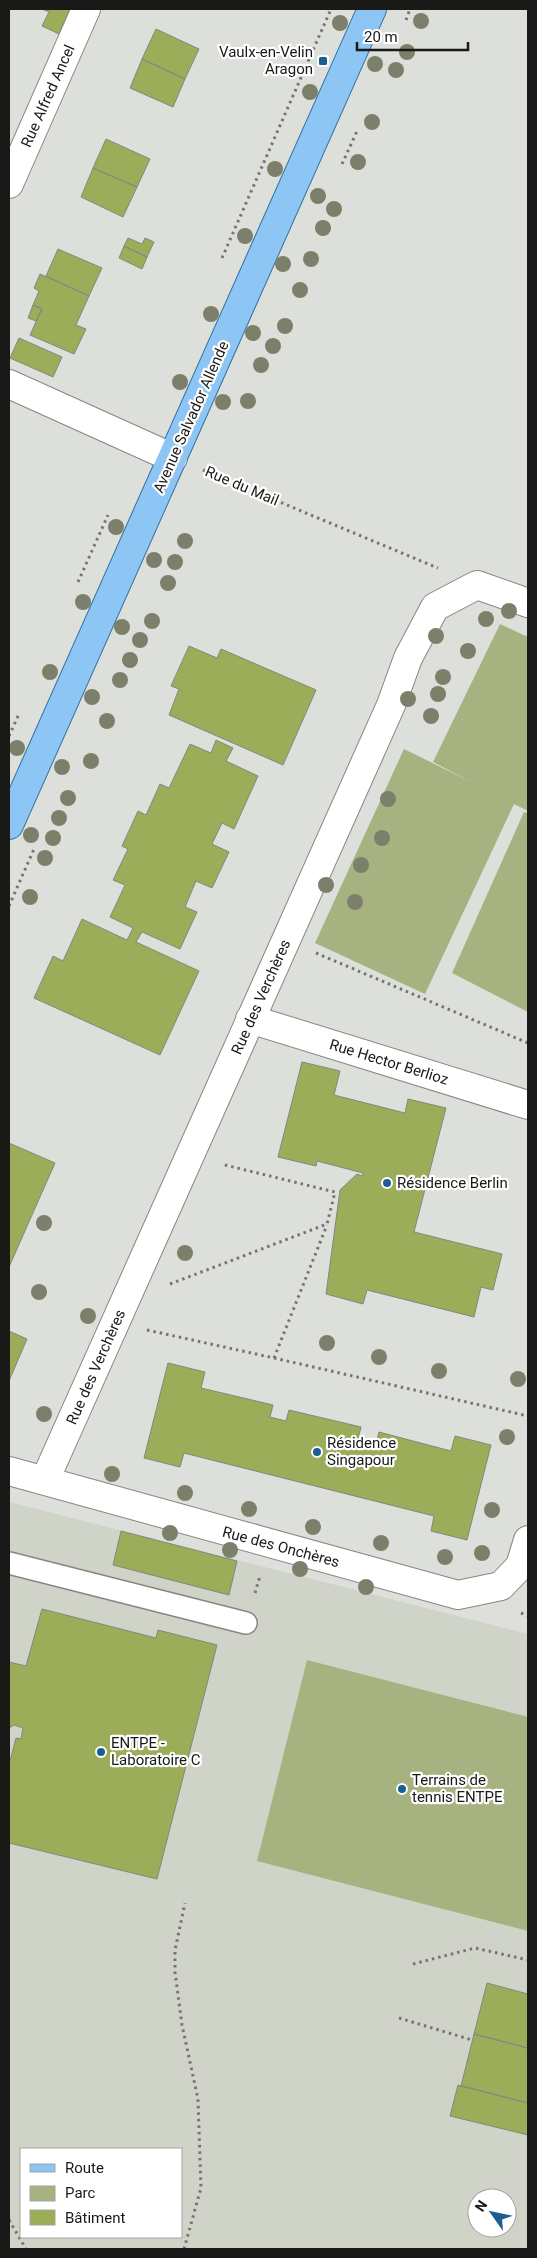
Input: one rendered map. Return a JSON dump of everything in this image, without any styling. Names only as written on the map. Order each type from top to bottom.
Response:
[{"type":"main road","name":"Avenue Salvador Allende","points":[[9,825],[372,9]]},
{"type":"street","name":"Rue Alfred Ancel","points":[[9,184],[86,9]]},
{"type":"street","points":[[9,384],[173,458]]},
{"type":"street","points":[[477,585],[528,603]]},
{"type":"street","name":"Rue des Verchères","points":[[45,1480],[391,705],[408,658],[435,607],[477,585]]},
{"type":"street","name":"Rue Hector Berlioz","points":[[250,1019],[528,1105]]},
{"type":"street","name":"Rue des Onchères","points":[[9,1471],[458,1595],[501,1586],[520,1566],[528,1540]]},
{"type":"lane","points":[[9,1564],[246,1623]]},
{"type":"path","name":"Rue du Mail","points":[[173,458],[477,585]]},
{"type":"path","points":[[286,940],[528,1043]]},
{"type":"path","points":[[190,1156],[335,1192],[327,1224],[274,1358]]},
{"type":"path","points":[[120,1312],[327,1224]]},
{"type":"path","points":[[120,1312],[274,1358],[528,1416]]},
{"type":"path","points":[[184,2249],[201,2188],[198,2099],[182,2025],[175,1972],[175,1950],[185,1903]]},
{"type":"path","points":[[413,1964],[475,1948],[528,1960]]},
{"type":"path","points":[[399,2018],[472,2040]]},
{"type":"path","points":[[9,2220],[26,2249]]},
{"type":"shaded area","points":[[9,1502],[528,1634],[528,2249],[9,2249]]},
{"type":"green space","points":[[500,624],[528,637],[528,811],[514,804],[425,994],[315,943],[404,749],[471,782],[433,762]]},
{"type":"green space","points":[[524,812],[528,813],[528,1012],[452,973]]},
{"type":"green space","name":"Terrains de tennis ENTPE","points":[[307,1660],[528,1717],[528,1931],[257,1861]]},
{"type":"building","points":[[42,9],[70,9],[59,34],[42,26],[49,12]]},
{"type":"building","points":[[156,29],[199,49],[185,79],[142,59]]},
{"type":"building","points":[[142,59],[185,79],[173,107],[130,88]]},
{"type":"building","points":[[106,139],[150,159],[137,187],[93,168]]},
{"type":"building","points":[[93,168],[137,187],[123,217],[81,197]]},
{"type":"building","points":[[128,238],[142,244],[145,238],[154,242],[147,257],[124,246]]},
{"type":"building","points":[[124,246],[147,257],[142,269],[119,258]]},
{"type":"building","points":[[58,249],[102,268],[89,296],[46,276]]},
{"type":"building","points":[[40,274],[89,296],[76,325],[86,329],[74,354],[30,335],[42,309],[33,305],[39,291],[34,288]]},
{"type":"building","points":[[33,305],[42,309],[36,321],[28,318]]},
{"type":"building","points":[[19,338],[62,357],[53,377],[10,358]]},
{"type":"building","points":[[189,646],[217,658],[221,649],[316,690],[283,765],[169,715],[179,689],[171,686]]},
{"type":"building","points":[[216,740],[233,748],[226,761],[258,776],[234,829],[222,823],[212,844],[229,852],[212,888],[196,881],[185,907],[197,912],[180,949],[142,932],[136,942],[199,971],[160,1055],[34,998],[53,956],[63,961],[82,919],[127,940],[133,928],[110,917],[125,885],[113,880],[128,849],[122,846],[138,811],[146,815],[160,784],[169,788],[190,744],[211,753]]},
{"type":"building","name":"Résidence Berlin","points":[[302,1062],[340,1071],[334,1095],[405,1113],[408,1099],[446,1108],[414,1232],[502,1254],[493,1290],[481,1287],[474,1317],[367,1290],[363,1304],[326,1294],[340,1190],[357,1174],[362,1176],[363,1173],[317,1161],[316,1166],[278,1157]]},
{"type":"building","points":[[9,1143],[55,1163],[9,1267]]},
{"type":"building","points":[[9,1331],[27,1339],[9,1381]]},
{"type":"building","name":"Résidence Singapour","points":[[168,1363],[205,1372],[201,1388],[273,1405],[270,1417],[286,1421],[289,1410],[361,1427],[358,1439],[376,1443],[379,1432],[451,1451],[455,1436],[491,1445],[467,1540],[431,1531],[434,1516],[184,1453],[180,1467],[144,1458]]},
{"type":"building","points":[[121,1531],[237,1561],[229,1595],[113,1565]]},
{"type":"building","name":"ENTPE - Laboratoire C","points":[[42,1609],[156,1638],[158,1630],[217,1645],[157,1879],[9,1843],[9,1765],[16,1738],[21,1739],[23,1728],[14,1725],[9,1728],[9,1662],[26,1666]]},
{"type":"building","points":[[487,1983],[528,1994],[528,2048],[474,2034]]},
{"type":"building","points":[[474,2034],[528,2048],[528,2103],[461,2086]]},
{"type":"building","points":[[458,2085],[528,2103],[528,2135],[450,2116]]},
{"type":"place","name":"Vaulx-en-Velin Aragon","points":[[323,61]]},
{"type":"place","name":"Résidence Berlin","points":[[387,1183]]},
{"type":"place","name":"Résidence Singapour","points":[[317,1452]]},
{"type":"place","name":"ENTPE - Laboratoire C","points":[[101,1752]]},
{"type":"place","name":"Terrains de tennis ENTPE","points":[[402,1789]]}]
